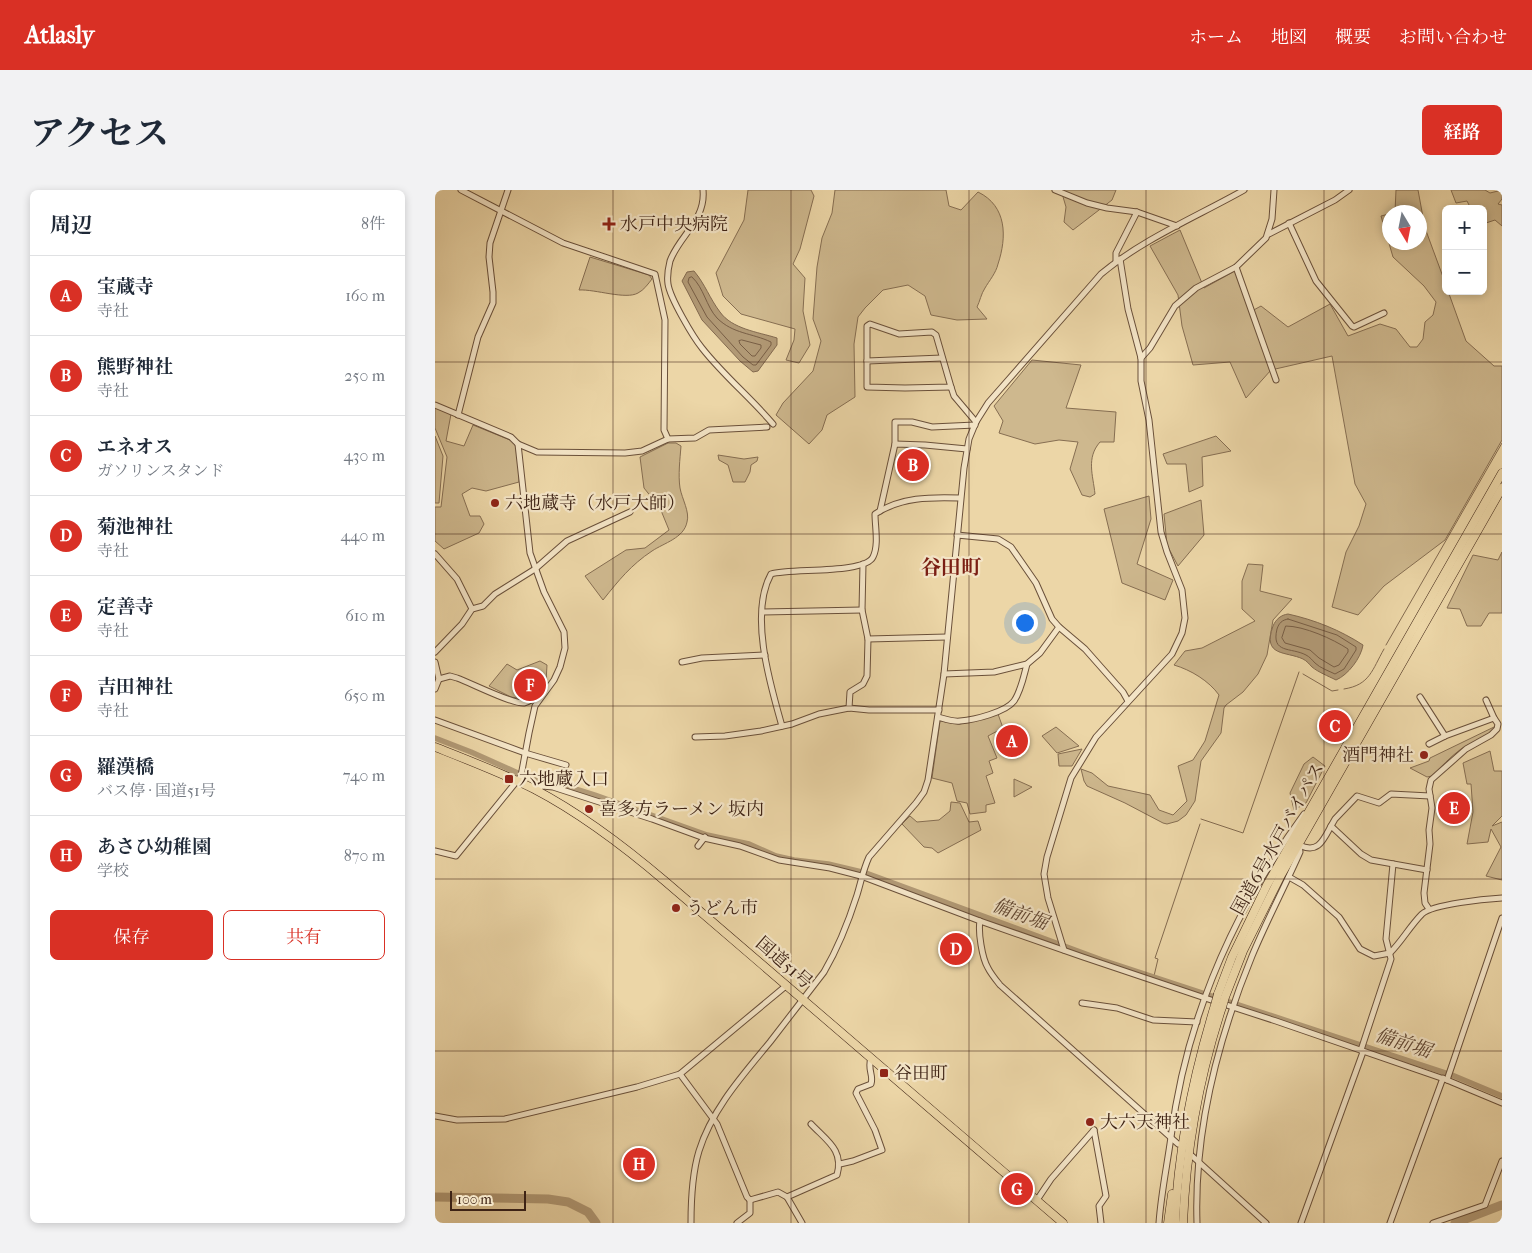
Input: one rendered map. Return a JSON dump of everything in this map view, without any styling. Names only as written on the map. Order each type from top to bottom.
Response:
[{"type":"highway","name":"国道6号水戸バイパス","points":[[1175,1223],[1185,1121],[1193,1085],[1218,1006],[1252,914],[1502,472]]},
{"type":"highway","name":"国道6号水戸バイパス","points":[[1222,995],[1261,914],[1299,845],[1502,488]]},
{"type":"highway","name":"国道51号","points":[[435,747],[484,766],[535,790],[607,834],[635,855],[1063,1223]]},
{"type":"highway","name":"国道6号水戸バイパス","points":[[1183,1223],[1187,1163],[1202,1078],[1218,1006]]},
{"type":"highway","points":[[1187,1163],[1187,1223]]},
{"type":"highway","points":[[1168,1223],[1172,1194],[1178,1178]]},
{"type":"street","points":[[461,190],[563,243],[655,274],[665,320],[664,430],[668,439]]},
{"type":"street","points":[[458,415],[479,337],[493,304],[489,251],[491,236],[508,190]]},
{"type":"street","points":[[703,190],[703,202],[699,214],[671,260],[667,277],[671,294],[701,348],[773,424]]},
{"type":"street","points":[[1055,190],[1087,203],[1137,212],[1177,226]]},
{"type":"street","points":[[691,1223],[695,1166],[699,1150],[712,1119],[830,962],[851,910],[869,857],[924,792],[931,767],[944,674],[960,498],[969,439],[975,424],[988,403],[1101,274],[1118,260],[1244,190]]},
{"type":"street","points":[[1141,358],[1150,348],[1175,306],[1196,288],[1236,267],[1262,244],[1269,234],[1274,209],[1274,190]]},
{"type":"street","points":[[1269,234],[1335,200],[1349,190]]},
{"type":"street","points":[[1063,946],[1046,891],[1044,874],[1047,857],[1071,778],[1096,737],[1172,654],[1182,633],[1185,618],[1182,590],[1161,532],[1149,420],[1141,381],[1141,358],[1132,326],[1117,253],[1137,212]]},
{"type":"street","points":[[1289,223],[1316,280],[1352,326],[1354,327],[1385,313]]},
{"type":"street","points":[[1236,267],[1276,380]]},
{"type":"street","points":[[951,387],[867,387],[867,326],[870,324],[899,334],[932,332],[936,335],[954,396],[975,424]]},
{"type":"street","points":[[867,360],[943,358]]},
{"type":"street","points":[[435,405],[511,437],[527,449],[545,452],[625,453],[642,451],[668,439],[695,438],[709,430],[767,427]]},
{"type":"street","points":[[880,511],[895,444],[895,422],[912,422],[932,427],[975,424]]},
{"type":"street","points":[[435,851],[456,856],[521,776],[535,706],[548,690],[560,667],[565,648],[565,638],[535,569],[527,535],[518,444]]},
{"type":"street","points":[[895,444],[967,449]]},
{"type":"street","points":[[782,726],[762,637],[764,592],[771,574],[786,571],[840,569],[871,561],[874,556],[875,514],[909,500],[930,497],[960,498]]},
{"type":"street","points":[[435,652],[462,624],[472,609],[483,606],[495,594],[535,569],[567,541],[630,512]]},
{"type":"street","points":[[957,534],[993,538],[1009,544],[1036,583],[1052,618],[1059,627],[1085,649],[1123,692],[1128,701]]},
{"type":"street","points":[[435,554],[457,579],[472,609]]},
{"type":"street","points":[[849,708],[850,692],[865,681],[868,639],[862,610],[863,564]]},
{"type":"street","points":[[763,612],[862,610]]},
{"type":"street","points":[[944,674],[994,672],[1027,664],[1040,653],[1059,627]]},
{"type":"street","points":[[868,639],[947,637]]},
{"type":"street","points":[[681,662],[703,658],[765,655]]},
{"type":"street","points":[[435,662],[439,678],[435,689]]},
{"type":"street","points":[[937,717],[959,722],[974,719],[1009,706],[1017,697],[1027,664]]},
{"type":"street","points":[[439,678],[450,676],[457,678],[521,703],[528,702],[548,690]]},
{"type":"street","points":[[1420,697],[1445,736]]},
{"type":"street","points":[[1429,909],[1424,897],[1430,844],[1429,830],[1432,808],[1429,789],[1431,780],[1466,749],[1491,735],[1497,729],[1498,724],[1486,700]]},
{"type":"street","points":[[695,736],[725,736],[782,726],[819,714],[849,708],[869,710],[939,710]]},
{"type":"street","points":[[1429,744],[1494,718]]},
{"type":"street","points":[[435,720],[525,753],[566,764]]},
{"type":"street","points":[[535,790],[542,786],[553,787],[705,837],[794,863],[862,873],[979,920],[1063,946],[1446,1077],[1502,1102]]},
{"type":"street","points":[[1299,845],[1311,848],[1321,844],[1331,826],[1357,796],[1379,803],[1391,794],[1430,796]]},
{"type":"street","points":[[1159,1223],[1163,1178],[1185,1066],[1206,995],[1226,946],[1253,892],[1290,833],[1317,797]]},
{"type":"street","points":[[1331,826],[1365,857],[1375,861],[1427,870]]},
{"type":"street","points":[[697,846],[705,837]]},
{"type":"street","points":[[1197,1223],[1199,1162],[1209,1098],[1220,1054],[1235,1004],[1258,942],[1300,852],[1299,845]]},
{"type":"street","points":[[1301,1223],[1362,1049],[1391,959],[1386,939],[1393,864]]},
{"type":"street","points":[[1289,877],[1303,886],[1339,917],[1360,949],[1374,956],[1390,953],[1407,930],[1429,909],[1502,898]]},
{"type":"street","points":[[1390,1223],[1446,1077],[1502,918]]},
{"type":"street","points":[[979,920],[985,962],[1000,985],[1178,1144]]},
{"type":"street","points":[[435,1116],[457,1120],[505,1119],[637,1087],[680,1074],[787,985]]},
{"type":"street","points":[[1082,1003],[1117,1008],[1153,1020],[1197,1022]]},
{"type":"street","points":[[840,1164],[883,1150],[856,1093],[858,1089],[871,1084],[873,1080],[869,1068],[871,1058]]},
{"type":"street","points":[[680,1074],[717,1124],[747,1197],[750,1200],[750,1213],[737,1223]]},
{"type":"street","points":[[787,1197],[837,1176],[840,1164],[836,1149],[811,1124]]},
{"type":"street","points":[[1037,1200],[1051,1179],[1094,1130],[1106,1196],[1099,1206],[1101,1223]]},
{"type":"street","points":[[1191,1156],[1266,1223]]},
{"type":"street","points":[[1433,1223],[1485,1205],[1502,1161]]},
{"type":"street","points":[[750,1200],[778,1192],[787,1197],[802,1223]]},
{"type":"shaded area","points":[[748,190],[811,190],[814,196],[800,249],[793,264],[805,278],[803,311],[810,345],[799,363],[786,360],[794,340],[795,329],[741,314],[723,296],[716,273],[744,220]]},
{"type":"shaded area","points":[[835,190],[946,190],[949,206],[961,210],[978,192],[995,205],[1002,223],[1003,243],[997,267],[977,307],[987,319],[957,320],[931,315],[925,296],[908,285],[883,290],[865,308],[858,317],[854,344],[855,397],[827,415],[822,430],[809,444],[776,415],[783,403],[813,371],[821,341],[813,319],[817,267],[822,238],[832,213]]},
{"type":"shaded area","points":[[1061,190],[1116,190],[1112,200],[1073,230],[1064,222],[1066,207]]},
{"type":"shaded area","points":[[1396,190],[1418,190],[1421,205],[1395,205]]},
{"type":"shaded area","points":[[1451,190],[1485,190],[1490,193],[1502,190],[1502,199],[1498,204],[1502,205],[1502,226],[1495,220],[1487,223],[1487,205],[1469,205],[1467,201],[1456,203]]},
{"type":"shaded area","points":[[1180,230],[1204,288],[1235,271],[1250,312],[1261,306],[1288,327],[1330,304],[1348,336],[1380,324],[1396,329],[1410,347],[1417,347],[1423,339],[1425,322],[1433,315],[1436,302],[1424,286],[1393,257],[1391,250],[1427,250],[1427,233],[1442,274],[1442,295],[1449,295],[1466,341],[1494,366],[1502,366],[1502,440],[1445,540],[1384,586],[1358,615],[1332,607],[1346,552],[1359,526],[1366,504],[1355,484],[1332,356],[1271,370],[1246,398],[1230,362],[1193,365],[1182,326],[1178,295],[1150,246]]},
{"type":"shaded area","points":[[590,257],[649,275],[652,279],[646,287],[633,295],[579,290]]},
{"type":"shaded area","points":[[1032,360],[1081,365],[1066,408],[1116,412],[1114,442],[1100,442],[1093,454],[1091,467],[1095,494],[1090,497],[1082,495],[1070,469],[1078,442],[1059,440],[1035,444],[999,433],[1003,421],[994,406]]},
{"type":"shaded area","points":[[435,407],[451,414],[446,441],[464,446],[473,425],[510,440],[519,448],[519,482],[486,491],[472,488],[462,494],[470,516],[480,516],[484,524],[479,533],[444,549],[435,541],[435,507],[441,507],[447,457],[435,428]]},
{"type":"shaded area","points":[[435,436],[443,456],[439,503],[435,503]]},
{"type":"shaded area","points":[[1216,436],[1231,451],[1202,457],[1203,486],[1189,492],[1186,464],[1167,464],[1163,454]]},
{"type":"shaded area","points":[[668,443],[676,443],[681,446],[679,483],[688,518],[685,528],[673,540],[652,551],[631,567],[603,600],[585,576],[626,550],[645,548],[669,530],[660,508],[644,488],[640,457]]},
{"type":"shaded area","points":[[718,455],[744,459],[758,457],[757,461],[751,465],[745,482],[733,482],[728,465],[719,460]]},
{"type":"shaded area","points":[[1149,496],[1151,519],[1137,564],[1173,580],[1165,600],[1122,583],[1104,509]]},
{"type":"shaded area","points":[[1201,500],[1204,535],[1178,566],[1167,545],[1164,514]]},
{"type":"shaded area","points":[[1502,552],[1502,613],[1489,613],[1481,626],[1467,626],[1460,609],[1447,608],[1473,555],[1498,560]]},
{"type":"shaded area","points":[[1248,564],[1263,565],[1260,591],[1292,599],[1273,620],[1267,655],[1258,674],[1243,692],[1224,708],[1221,733],[1201,761],[1195,801],[1186,815],[1178,821],[1167,824],[1163,823],[1087,786],[1081,769],[1092,773],[1108,786],[1150,795],[1159,810],[1173,815],[1187,801],[1178,766],[1193,760],[1205,741],[1219,695],[1199,677],[1174,665],[1185,651],[1202,648],[1255,621],[1242,609],[1242,581]]},
{"type":"shaded area","points":[[540,661],[547,665],[546,682],[533,695],[527,698],[511,697],[489,686],[507,664],[517,670]]},
{"type":"shaded area","points":[[998,714],[1003,728],[988,736],[997,758],[989,761],[993,773],[986,776],[995,803],[986,805],[986,812],[970,814],[967,803],[957,801],[952,783],[932,778],[940,721],[960,724]]},
{"type":"shaded area","points":[[1056,727],[1079,746],[1057,753],[1042,736]]},
{"type":"shaded area","points":[[1494,727],[1487,735],[1457,752],[1432,776],[1427,777],[1410,768],[1429,761],[1430,758]]},
{"type":"shaded area","points":[[1082,749],[1072,766],[1059,766],[1058,754]]},
{"type":"shaded area","points":[[1490,751],[1494,771],[1502,771],[1502,816],[1492,826],[1502,822],[1502,880],[1486,876],[1501,847],[1491,829],[1488,842],[1467,844],[1473,812],[1471,784],[1467,784],[1463,763]]},
{"type":"shaded area","points":[[1313,757],[1325,766],[1306,803],[1294,810],[1290,793],[1304,764]]},
{"type":"shaded area","points":[[1014,779],[1032,787],[1014,797]]},
{"type":"shaded area","points":[[951,802],[960,803],[969,822],[978,821],[981,830],[938,853],[932,848],[924,847],[902,824],[910,816],[917,822],[939,820],[950,811]]},
{"type":"water","points":[[694,271],[725,318],[738,326],[777,338],[777,345],[758,371],[753,372],[740,361],[702,320],[682,281],[687,272]]},
{"type":"water","points":[[1288,614],[1327,626],[1363,645],[1357,660],[1341,678],[1336,680],[1317,671],[1303,659],[1273,648],[1270,636],[1273,626],[1279,618]]},
{"type":"waterway","points":[[1386,645],[1502,443]]},
{"type":"waterway","points":[[1344,689],[1353,687],[1365,680],[1373,670],[1384,649]]},
{"type":"waterway","points":[[1201,819],[1243,833],[1299,672]]},
{"type":"waterway","points":[[1303,674],[1332,691],[1338,690]]},
{"type":"waterway","name":"備前堀","points":[[435,738],[520,774]]},
{"type":"waterway","name":"備前堀","points":[[524,775],[595,795],[707,835],[749,844],[776,856],[828,864],[866,873],[1102,960],[1452,1075],[1502,1096]]},
{"type":"waterway","points":[[1154,976],[1158,959],[1155,958],[1200,824]]},
{"type":"waterway","points":[[435,1197],[548,1199],[568,1202],[588,1212],[596,1223]]},
{"type":"waterway","points":[[1455,1223],[1502,1205]]},
{"type":"place","name":"水戸中央病院","points":[[609,224]]},
{"type":"place","name":"熊野神社","points":[[913,465]]},
{"type":"place","name":"六地蔵寺（水戸大師）","points":[[495,503]]},
{"type":"place","name":"吉田神社","points":[[530,685]]},
{"type":"place","name":"エネオス","points":[[1335,726]]},
{"type":"place","name":"宝蔵寺","points":[[1012,741]]},
{"type":"place","name":"酒門神社","points":[[1424,755]]},
{"type":"place","name":"六地蔵入口","points":[[509,779]]},
{"type":"place","name":"定善寺","points":[[1454,808]]},
{"type":"place","name":"喜多方ラーメン 坂内","points":[[589,809]]},
{"type":"place","name":"うどん市","points":[[676,908]]},
{"type":"place","name":"菊池神社","points":[[956,949]]},
{"type":"place","name":"谷田町","points":[[884,1073]]},
{"type":"place","name":"大六天神社","points":[[1090,1122]]},
{"type":"place","name":"あさひ幼稚園","points":[[639,1164]]},
{"type":"place","name":"羅漢橋","points":[[1017,1189]]},
{"type":"district","name":"谷田町","points":[[951,567]]}]
